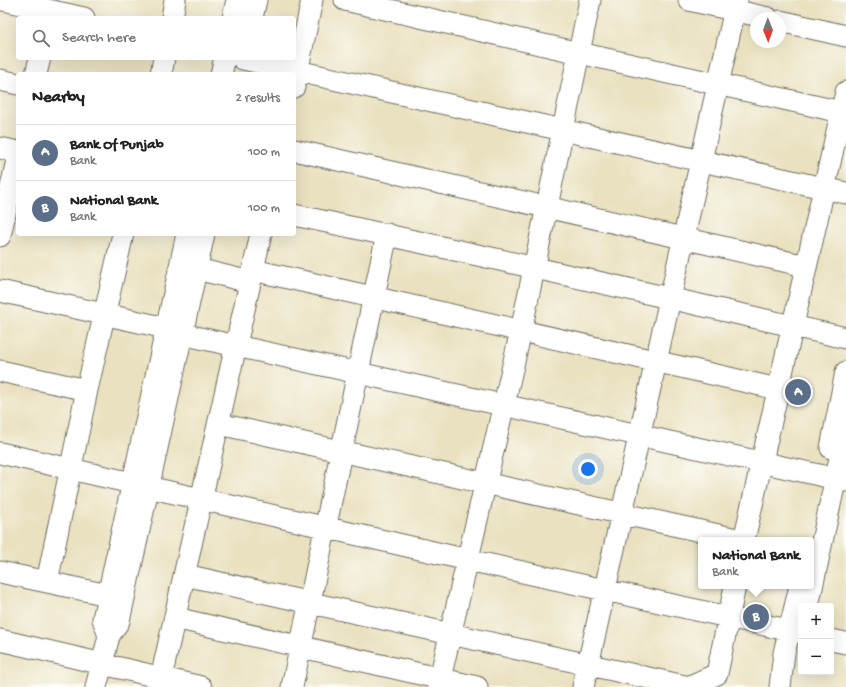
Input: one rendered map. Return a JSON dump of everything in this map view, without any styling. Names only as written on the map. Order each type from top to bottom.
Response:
[{"type":"street","points":[[3,0],[76,16]]},
{"type":"street","points":[[172,16],[175,0]]},
{"type":"street","points":[[233,16],[237,0]]},
{"type":"street","points":[[252,16],[256,0]]},
{"type":"street","points":[[312,0],[296,79],[563,130],[846,193]]},
{"type":"street","points":[[345,0],[841,112]]},
{"type":"street","points":[[439,683],[521,331],[590,0]]},
{"type":"street","points":[[689,0],[735,5],[753,12]]},
{"type":"street","points":[[583,687],[735,5]]},
{"type":"street","points":[[786,22],[846,36]]},
{"type":"street","points":[[36,72],[40,60]]},
{"type":"street","points":[[160,72],[164,60]]},
{"type":"street","points":[[224,72],[238,62],[272,72]]},
{"type":"street","points":[[0,80],[16,84]]},
{"type":"street","points":[[744,537],[846,92]]},
{"type":"street","points":[[0,148],[16,152]]},
{"type":"street","points":[[296,150],[806,266]]},
{"type":"street","points":[[0,236],[8,211],[16,167]]},
{"type":"street","points":[[296,215],[534,266],[669,300],[846,338]]},
{"type":"street","points":[[292,687],[387,234]]},
{"type":"street","points":[[47,582],[104,314],[118,236]]},
{"type":"street","points":[[96,687],[101,662],[109,636],[119,621],[140,485],[174,331],[186,236]]},
{"type":"street","points":[[174,331],[196,269],[204,236]]},
{"type":"street","points":[[160,682],[261,236]]},
{"type":"street","points":[[196,269],[252,276],[373,298],[778,389]]},
{"type":"street","points":[[0,291],[104,314],[236,346],[836,478]]},
{"type":"street","points":[[0,370],[87,390]]},
{"type":"street","points":[[811,537],[836,478],[846,372]]},
{"type":"street","points":[[218,424],[729,537]]},
{"type":"street","points":[[814,579],[846,431]]},
{"type":"street","points":[[0,454],[325,528],[728,617],[797,634]]},
{"type":"street","points":[[109,636],[103,619],[108,595],[140,485]]},
{"type":"street","points":[[0,572],[108,595]]},
{"type":"street","points":[[184,575],[689,687],[717,674],[734,589]]},
{"type":"street","points":[[781,680],[784,653],[797,634],[800,589]]},
{"type":"street","points":[[809,603],[812,589]]},
{"type":"street","points":[[175,618],[300,647],[439,683],[477,687]]},
{"type":"street","points":[[0,640],[101,662],[160,682],[201,687]]},
{"type":"street","points":[[834,641],[846,643]]},
{"type":"place","name":"Bank Of Punjab","points":[[798,392]]},
{"type":"place","name":"National Bank","points":[[756,617]]}]
